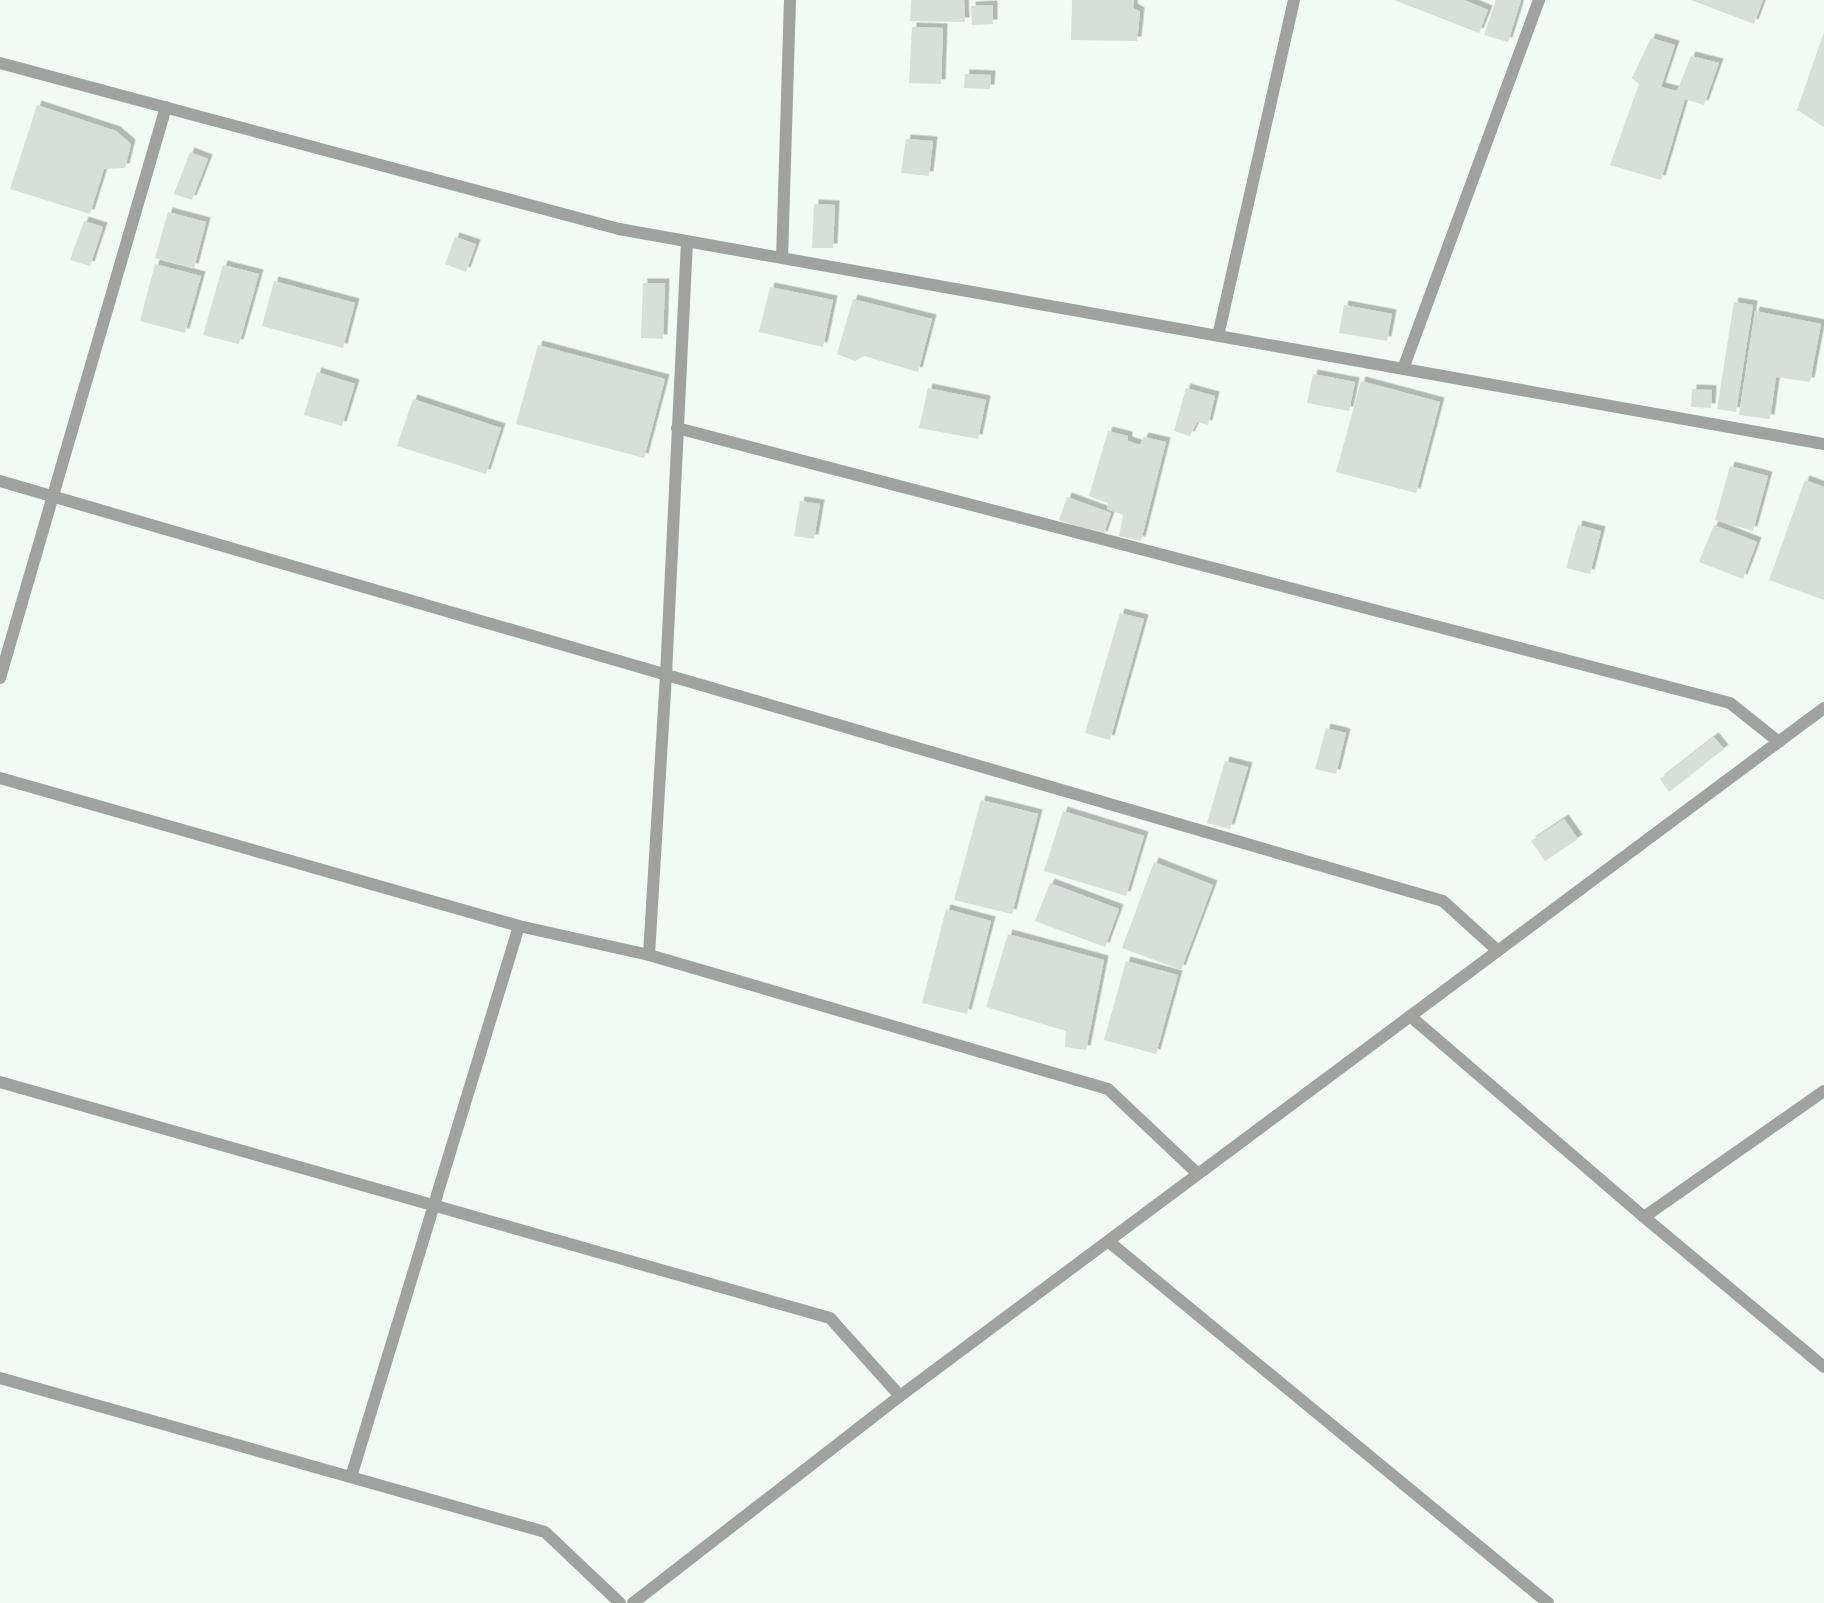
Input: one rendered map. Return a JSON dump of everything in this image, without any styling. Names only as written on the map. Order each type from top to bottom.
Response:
[{"type":"street","points":[[782,258],[790,0]]},
{"type":"street","points":[[1218,336],[1294,0]]},
{"type":"street","points":[[1403,369],[1539,0]]},
{"type":"street","points":[[0,63],[619,229],[1824,444]]},
{"type":"street","points":[[0,678],[166,107]]},
{"type":"street","points":[[649,955],[666,675],[687,241]]},
{"type":"street","points":[[677,428],[1730,704],[1779,742]]},
{"type":"street","points":[[0,480],[1444,901],[1498,951]]},
{"type":"street","points":[[633,1603],[900,1396],[1824,708]]},
{"type":"street","points":[[0,778],[519,926],[649,955],[1108,1089],[1198,1174]]},
{"type":"street","points":[[351,1477],[519,926]]},
{"type":"street","points":[[1410,1016],[1644,1217],[1824,1367]]},
{"type":"street","points":[[0,1082],[830,1318],[900,1396]]},
{"type":"street","points":[[1644,1217],[1824,1092]]},
{"type":"street","points":[[1108,1241],[1548,1603]]},
{"type":"street","points":[[0,1378],[545,1532],[620,1603]]},
{"type":"building","points":[[911,0],[964,0],[965,22],[910,21]]},
{"type":"building","points":[[1072,0],[1134,0],[1133,8],[1140,12],[1137,41],[1071,40]]},
{"type":"building","points":[[1394,0],[1464,0],[1488,10],[1479,33]]},
{"type":"building","points":[[1496,0],[1521,0],[1508,42],[1484,35]]},
{"type":"building","points":[[1691,0],[1763,0],[1754,24]]},
{"type":"building","points":[[993,5],[993,24],[972,25],[971,6]]},
{"type":"building","points":[[912,27],[943,28],[941,84],[909,83]]},
{"type":"building","points":[[1824,32],[1824,127],[1797,110]]},
{"type":"building","points":[[1651,38],[1675,45],[1661,87],[1677,91],[1691,56],[1719,63],[1704,105],[1685,99],[1661,180],[1610,165],[1639,84],[1632,78]]},
{"type":"building","points":[[965,74],[991,75],[990,89],[964,88]]},
{"type":"building","points":[[37,105],[116,131],[131,144],[125,168],[104,169],[90,214],[10,189]]},
{"type":"building","points":[[906,139],[933,141],[929,176],[901,173]]},
{"type":"building","points":[[190,152],[208,159],[192,200],[174,194]]},
{"type":"building","points":[[814,204],[835,205],[833,248],[812,248]]},
{"type":"building","points":[[168,212],[206,222],[194,268],[155,258]]},
{"type":"building","points":[[84,221],[103,227],[90,266],[70,260]]},
{"type":"building","points":[[455,237],[476,244],[466,272],[445,264]]},
{"type":"building","points":[[155,264],[201,276],[185,333],[140,321]]},
{"type":"building","points":[[223,265],[259,274],[239,344],[203,335]]},
{"type":"building","points":[[274,281],[355,303],[343,348],[262,326]]},
{"type":"building","points":[[643,283],[665,283],[663,339],[641,338]]},
{"type":"building","points":[[770,287],[833,300],[823,347],[759,332]]},
{"type":"building","points":[[853,299],[932,319],[918,372],[864,356],[855,361],[837,354]]},
{"type":"building","points":[[1734,302],[1753,305],[1736,412],[1717,409]]},
{"type":"building","points":[[1344,305],[1392,314],[1387,341],[1339,333]]},
{"type":"building","points":[[1755,311],[1821,324],[1810,382],[1776,377],[1770,419],[1739,415]]},
{"type":"building","points":[[538,345],[665,379],[644,458],[516,424]]},
{"type":"building","points":[[317,372],[355,384],[342,426],[304,415]]},
{"type":"building","points":[[1313,374],[1355,382],[1349,411],[1307,403]]},
{"type":"building","points":[[1361,381],[1440,402],[1416,493],[1336,472]]},
{"type":"building","points":[[928,388],[986,400],[978,439],[919,428]]},
{"type":"building","points":[[1186,388],[1215,396],[1208,425],[1197,422],[1190,436],[1174,431]]},
{"type":"building","points":[[1692,389],[1712,390],[1711,408],[1691,407]]},
{"type":"building","points":[[413,399],[501,428],[486,474],[397,446]]},
{"type":"building","points":[[1108,431],[1128,436],[1128,441],[1140,445],[1144,437],[1166,442],[1141,541],[1119,536],[1123,515],[1107,509],[1108,503],[1089,496]]},
{"type":"building","points":[[1730,466],[1768,476],[1753,531],[1715,520]]},
{"type":"building","points":[[1805,480],[1824,487],[1824,600],[1769,580]]},
{"type":"building","points":[[1067,497],[1111,513],[1103,536],[1059,520]]},
{"type":"building","points":[[800,501],[820,504],[814,539],[794,536]]},
{"type":"building","points":[[1578,525],[1601,531],[1590,574],[1566,568]]},
{"type":"building","points":[[1714,525],[1757,542],[1743,579],[1699,562]]},
{"type":"building","points":[[1120,613],[1144,619],[1110,740],[1085,733]]},
{"type":"building","points":[[1326,728],[1346,733],[1336,774],[1315,769]]},
{"type":"building","points":[[1714,737],[1724,749],[1669,792],[1660,779]]},
{"type":"building","points":[[1225,761],[1248,767],[1230,829],[1207,823]]},
{"type":"building","points":[[981,800],[1038,814],[1012,914],[954,900]]},
{"type":"building","points":[[1063,811],[1144,836],[1126,896],[1044,871]]},
{"type":"building","points":[[1564,819],[1578,839],[1545,861],[1531,841]]},
{"type":"building","points":[[1154,862],[1213,885],[1181,970],[1122,948]]},
{"type":"building","points":[[1050,883],[1119,909],[1105,947],[1035,921]]},
{"type":"building","points":[[946,909],[991,921],[967,1014],[922,1003]]},
{"type":"building","points":[[1008,934],[1104,960],[1086,1050],[1065,1047],[1066,1031],[986,1007]]},
{"type":"building","points":[[1126,961],[1178,975],[1156,1054],[1104,1040]]}]
